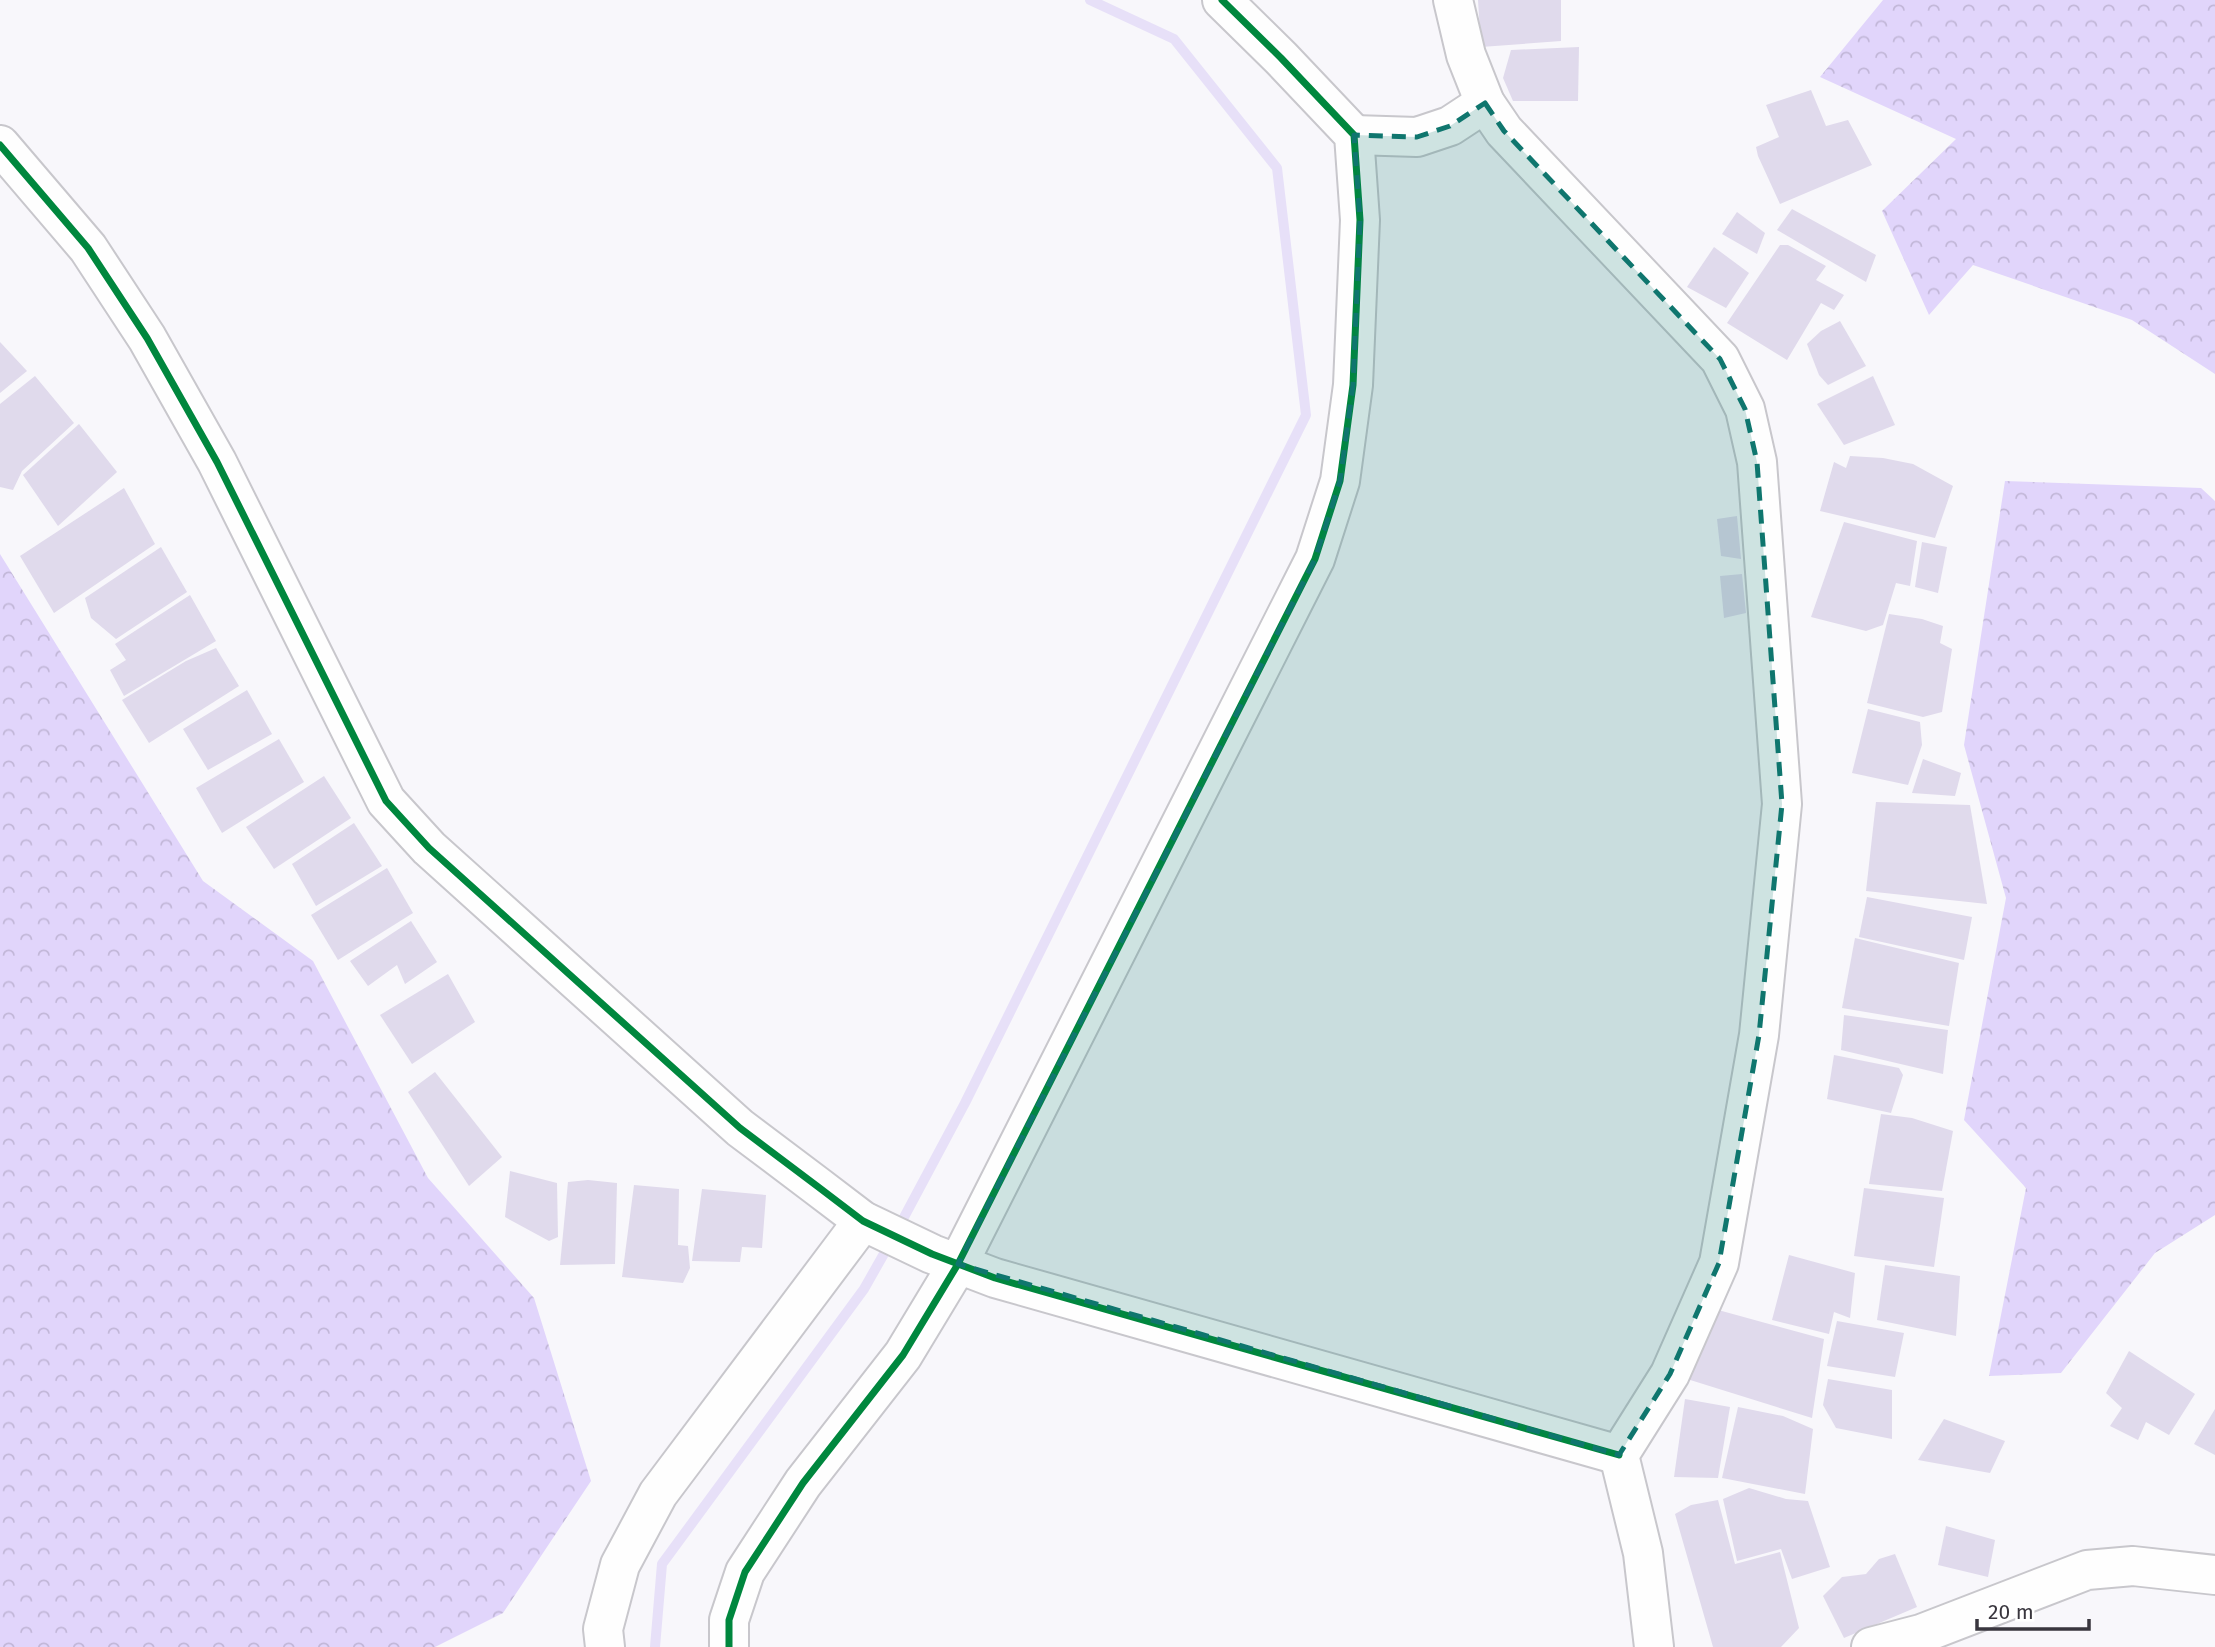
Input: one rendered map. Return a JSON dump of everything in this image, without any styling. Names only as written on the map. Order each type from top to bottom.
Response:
[{"type":"street","points":[[729,1647],[729,1620],[745,1572],[803,1483],[903,1355],[945,1259],[1315,559],[1340,481],[1353,385],[1360,220],[1354,135],[1222,0]]},
{"type":"street","points":[[1453,0],[1466,55],[1485,103],[1504,131],[1720,359],[1745,409],[1757,462],[1782,804],[1759,1035],[1719,1263],[1670,1374],[1619,1455],[1643,1553],[1654,1647]]},
{"type":"street","points":[[1354,135],[1416,137],[1450,126],[1485,103]]},
{"type":"street","points":[[0,145],[88,248],[147,338],[217,462],[386,801],[429,848],[740,1128],[863,1221],[945,1259],[1009,1282],[1619,1455]]},
{"type":"street","points":[[604,1647],[603,1629],[620,1565],[658,1494],[863,1221]]},
{"type":"street","points":[[1871,1647],[1921,1634],[2087,1570],[2133,1566],[2215,1575]]},
{"type":"highlighted area","points":[[1485,103],[1504,131],[1720,359],[1745,409],[1757,462],[1782,804],[1759,1035],[1719,1263],[1670,1374],[1619,1455],[958,1264],[1315,559],[1340,481],[1353,385],[1360,220],[1354,135],[1417,137],[1450,126]]},
{"type":"green space","points":[[1883,0],[2215,0],[2215,374],[2132,320],[1973,265],[1929,315],[1882,211],[1956,139],[1820,77]]},
{"type":"green space","points":[[2005,481],[2201,488],[2215,501],[2215,1215],[2155,1253],[2061,1373],[1989,1376],[2026,1188],[1964,1120],[2006,898],[1964,745]]},
{"type":"green space","points":[[0,554],[203,881],[313,961],[428,1178],[534,1298],[591,1481],[503,1613],[435,1647],[0,1647]]},
{"type":"building","points":[[1478,0],[1561,0],[1561,41],[1481,47]]},
{"type":"building","points":[[1579,47],[1578,101],[1513,101],[1503,78],[1511,50]]},
{"type":"building","points":[[1811,90],[1826,126],[1848,120],[1872,165],[1780,204],[1756,147],[1779,137],[1766,105]]},
{"type":"building","points":[[1792,209],[1876,255],[1866,282],[1777,230]]},
{"type":"building","points":[[1737,212],[1765,233],[1757,254],[1722,234]]},
{"type":"building","points":[[1780,245],[1788,245],[1826,266],[1816,280],[1844,295],[1834,310],[1821,303],[1787,360],[1727,323]]},
{"type":"building","points":[[1714,247],[1749,273],[1726,308],[1687,287]]},
{"type":"building","points":[[1840,321],[1866,366],[1828,385],[1819,375],[1807,344],[1821,331]]},
{"type":"building","points":[[0,342],[27,371],[0,393]]},
{"type":"building","points":[[35,376],[74,423],[22,471],[13,490],[0,487],[0,404]]},
{"type":"building","points":[[1873,376],[1895,425],[1844,445],[1817,404]]},
{"type":"building","points":[[79,424],[117,472],[58,526],[23,475]]},
{"type":"building","points":[[1850,456],[1883,458],[1913,464],[1953,486],[1935,538],[1820,511],[1834,462],[1846,468]]},
{"type":"building","points":[[124,488],[155,544],[54,613],[20,556]]},
{"type":"building","points":[[1737,516],[1741,559],[1721,556],[1717,519]]},
{"type":"building","points":[[1844,522],[1917,541],[1910,586],[1896,583],[1883,625],[1866,631],[1811,617]]},
{"type":"building","points":[[1922,542],[1947,547],[1938,593],[1915,587]]},
{"type":"building","points":[[161,547],[187,592],[116,639],[91,618],[85,598]]},
{"type":"building","points":[[1742,574],[1746,613],[1724,618],[1720,576]]},
{"type":"building","points":[[190,595],[216,641],[124,696],[110,670],[126,660],[115,644]]},
{"type":"building","points":[[1889,614],[1922,619],[1943,626],[1940,643],[1952,649],[1942,712],[1923,717],[1867,703]]},
{"type":"building","points":[[216,648],[239,686],[149,743],[122,700],[186,661]]},
{"type":"building","points":[[247,690],[272,734],[208,770],[183,729]]},
{"type":"building","points":[[1868,709],[1920,722],[1922,745],[1908,785],[1852,773]]},
{"type":"building","points":[[279,739],[304,782],[222,833],[196,788]]},
{"type":"building","points":[[1923,759],[1961,773],[1955,796],[1912,793]]},
{"type":"building","points":[[324,776],[351,818],[274,869],[246,827]]},
{"type":"building","points":[[1876,802],[1970,805],[1987,904],[1866,891]]},
{"type":"building","points":[[354,823],[382,866],[316,906],[292,864]]},
{"type":"building","points":[[387,868],[413,913],[338,960],[311,915]]},
{"type":"building","points":[[1867,897],[1972,917],[1964,960],[1859,937]]},
{"type":"building","points":[[411,921],[437,962],[405,984],[397,965],[368,986],[350,961]]},
{"type":"building","points":[[1855,938],[1959,963],[1949,1026],[1842,1008]]},
{"type":"building","points":[[448,974],[475,1022],[412,1064],[380,1015]]},
{"type":"building","points":[[1844,1015],[1948,1030],[1943,1074],[1841,1050]]},
{"type":"building","points":[[1834,1055],[1899,1068],[1903,1075],[1891,1113],[1827,1099]]},
{"type":"building","points":[[435,1072],[502,1157],[469,1186],[408,1092]]},
{"type":"building","points":[[1881,1114],[1912,1118],[1953,1131],[1942,1191],[1869,1184]]},
{"type":"building","points":[[510,1171],[557,1183],[558,1237],[549,1241],[505,1217]]},
{"type":"building","points":[[588,1180],[617,1183],[615,1264],[560,1265],[568,1182]]},
{"type":"building","points":[[634,1185],[679,1189],[678,1245],[688,1246],[690,1268],[683,1283],[622,1277]]},
{"type":"building","points":[[1864,1188],[1944,1198],[1934,1267],[1854,1256]]},
{"type":"building","points":[[702,1189],[766,1195],[762,1248],[742,1247],[740,1262],[692,1261]]},
{"type":"building","points":[[1789,1255],[1855,1273],[1850,1318],[1834,1312],[1829,1334],[1772,1320]]},
{"type":"building","points":[[1885,1265],[1960,1276],[1956,1336],[1877,1320]]},
{"type":"building","points":[[1711,1308],[1824,1339],[1812,1418],[1687,1379]]},
{"type":"building","points":[[1837,1321],[1904,1333],[1895,1377],[1827,1366]]},
{"type":"building","points":[[2129,1351],[2195,1394],[2169,1435],[2146,1422],[2138,1440],[2110,1426],[2122,1408],[2106,1393]]},
{"type":"building","points":[[1828,1379],[1892,1390],[1892,1439],[1836,1428],[1823,1405]]},
{"type":"building","points":[[1685,1399],[1730,1407],[1718,1478],[1674,1477]]},
{"type":"building","points":[[1738,1407],[1783,1416],[1813,1429],[1805,1494],[1722,1478]]},
{"type":"building","points":[[2215,1409],[2215,1455],[2194,1444]]},
{"type":"building","points":[[1944,1419],[2005,1441],[1990,1473],[1918,1460]]},
{"type":"building","points":[[1749,1488],[1786,1499],[1808,1501],[1830,1567],[1792,1579],[1781,1549],[1737,1561],[1723,1499]]},
{"type":"building","points":[[1718,1500],[1735,1564],[1780,1552],[1799,1628],[1781,1647],[1713,1647],[1675,1514],[1691,1505]]},
{"type":"building","points":[[1946,1526],[1995,1540],[1988,1577],[1938,1565]]},
{"type":"building","points":[[1895,1554],[1917,1607],[1844,1638],[1823,1596],[1842,1577],[1866,1574],[1879,1559]]},
{"type":"waterway","points":[[655,1647],[662,1564],[864,1289],[894,1236],[965,1103],[1306,415],[1277,168],[1174,39],[1090,0]]},
{"type":"cycle path","points":[[729,1647],[729,1620],[745,1572],[803,1483],[903,1355],[958,1264],[1315,559],[1340,481],[1353,385],[1360,220],[1354,135],[1222,0]]},
{"type":"cycle path","points":[[0,145],[88,248],[147,338],[217,462],[386,801],[429,848],[740,1128],[863,1221],[932,1254],[995,1278],[1619,1455]]}]
